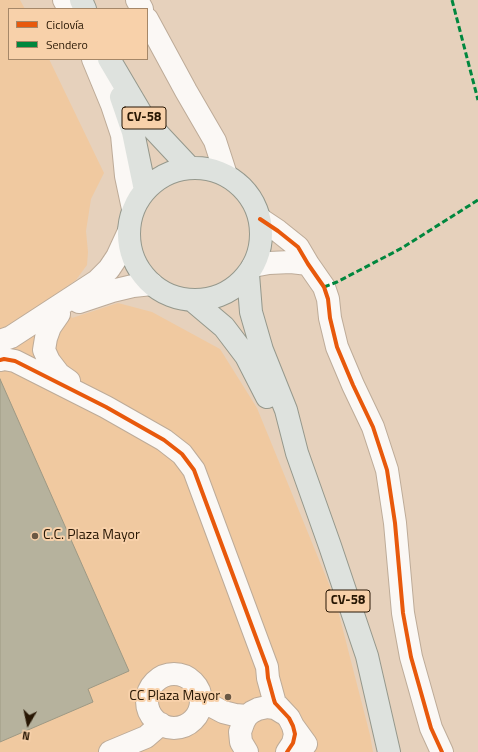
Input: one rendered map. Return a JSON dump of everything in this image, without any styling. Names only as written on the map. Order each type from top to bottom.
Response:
[{"type":"main road","name":"CV-58","points":[[104,60],[133,132],[146,190]]},
{"type":"main road","name":"CV-58","points":[[105,60],[145,120],[190,168]]},
{"type":"main road","name":"CV-58","points":[[190,168],[208,169],[226,175],[241,186],[253,201],[260,219],[262,235],[260,251],[250,270],[232,289],[213,297],[192,300],[171,295],[152,284],[139,269],[131,251],[129,230],[134,209],[146,190],[158,179],[173,171],[190,168]]},
{"type":"main road","name":"CV-58","points":[[250,270],[251,312],[262,350],[286,410],[297,453],[367,656],[389,752]]},
{"type":"main road","name":"CV-58","points":[[192,300],[224,327],[246,356],[297,453]]},
{"type":"street","points":[[148,21],[215,141],[226,175]]},
{"type":"street","points":[[104,60],[112,105],[122,135],[126,176],[134,209]]},
{"type":"street","points":[[260,219],[278,231],[298,248],[324,287],[328,298],[330,318],[337,347],[352,385],[373,427],[387,470],[395,523],[403,613],[411,657],[431,728],[442,752]]},
{"type":"street","points":[[0,350],[17,343],[24,333],[97,281],[109,269],[117,257],[129,230]]},
{"type":"street","points":[[250,270],[268,263],[291,262],[308,264]]},
{"type":"street","points":[[0,341],[24,333],[80,301],[133,286],[152,284]]},
{"type":"street","points":[[59,314],[50,327],[46,338],[44,350],[49,362],[59,374],[106,406]]},
{"type":"street","points":[[24,333],[20,351],[34,371]]},
{"type":"street","points":[[0,360],[4,359],[15,361],[106,406],[164,440],[182,454],[194,470],[267,667],[268,678],[275,703],[288,719],[294,734],[293,743],[297,748]]},
{"type":"street","points":[[170,674],[177,675],[190,680],[195,685],[199,692],[198,707],[191,722],[176,728],[168,727],[154,719],[147,705],[147,698],[152,685],[157,680],[170,674]]},
{"type":"street","points":[[245,734],[262,704],[268,678]]},
{"type":"street","points":[[198,707],[206,703],[223,712],[235,716],[245,734]]},
{"type":"street","points":[[114,751],[133,735],[139,726],[147,705]]},
{"type":"street","points":[[245,734],[267,707],[276,708],[288,719]]},
{"type":"street","points":[[114,751],[146,737],[161,724]]},
{"type":"shaded area","points":[[0,0],[20,0],[24,8],[8,8],[8,60],[49,60],[104,173],[91,199],[86,231],[88,252],[87,265],[76,280],[59,292],[72,318],[118,303],[152,312],[220,349],[257,408],[335,599],[373,752],[0,752]]},
{"type":"building","name":"C.C. Plaza Mayor","points":[[0,379],[129,671],[88,689],[93,702],[0,742]]},
{"type":"marked path","points":[[452,0],[478,100]]},
{"type":"marked path","points":[[324,287],[337,282],[402,248],[478,200]]},
{"type":"cycle path","points":[[260,219],[298,247],[324,287],[328,299],[330,318],[337,347],[373,427],[387,470],[395,523],[403,613],[411,657],[431,728],[442,752]]},
{"type":"cycle path","points":[[0,360],[4,359],[15,361],[106,407],[164,440],[182,454],[194,470],[267,667],[268,678],[275,703],[289,718],[293,726],[295,734],[293,743],[287,752]]},
{"type":"place","name":"C.C. Plaza Mayor","points":[[35,536]]},
{"type":"place","name":"CC Plaza Mayor","points":[[228,697]]}]
